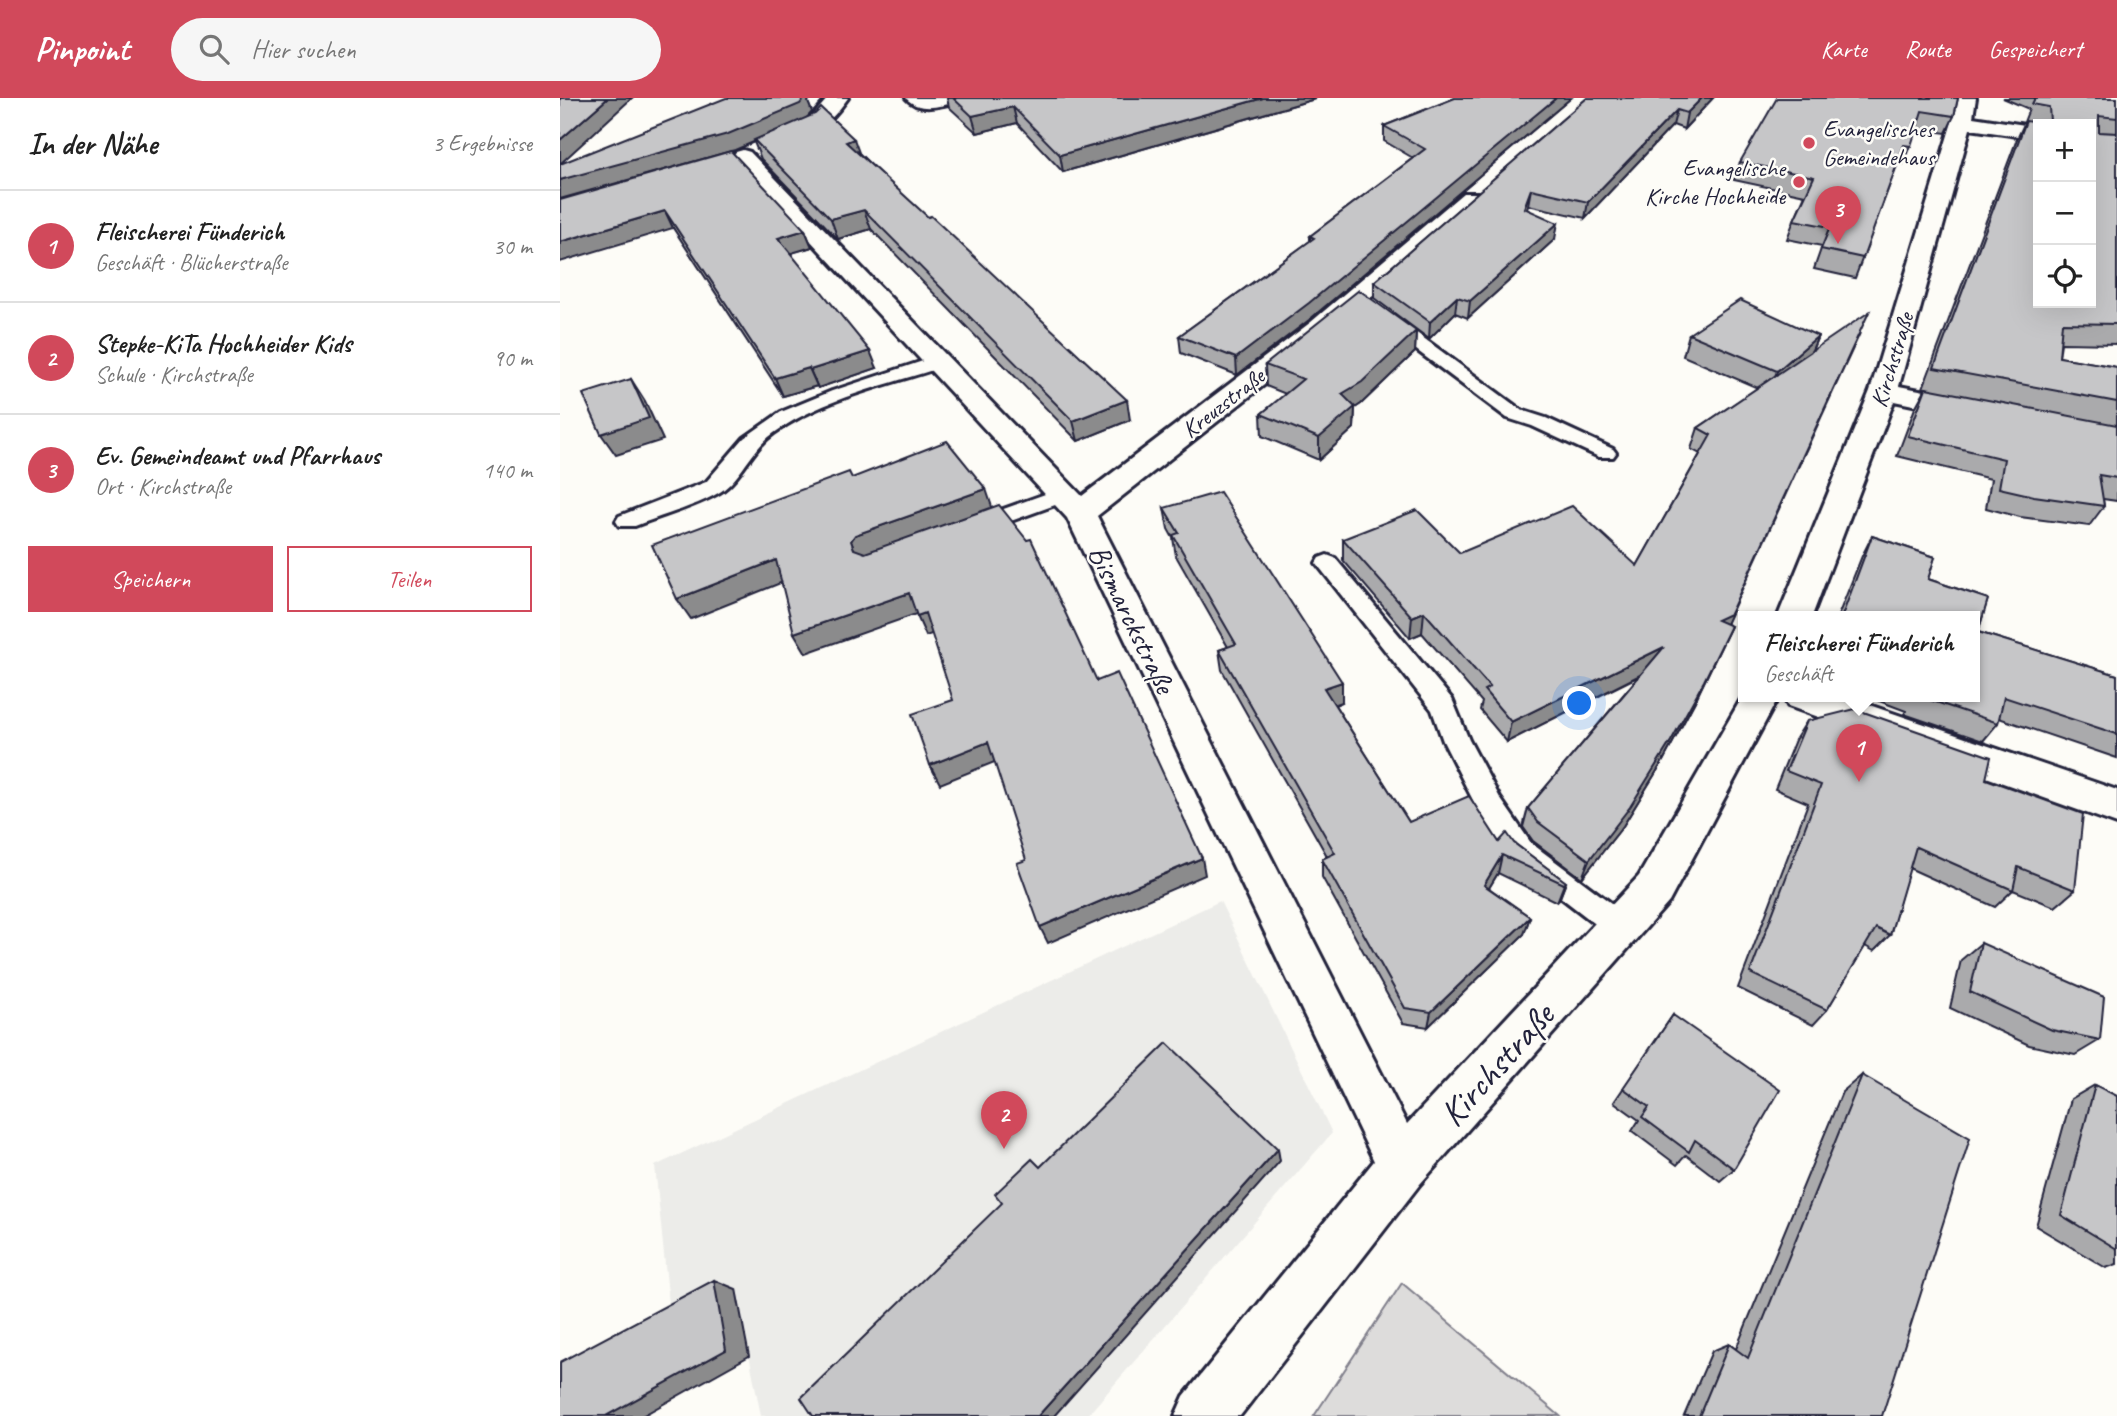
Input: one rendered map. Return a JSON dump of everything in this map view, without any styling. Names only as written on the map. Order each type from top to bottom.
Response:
[{"type":"street","name":"Bismarckstraße","points":[[838,98],[814,126],[730,159],[938,362],[1071,504],[1402,1166]]},
{"type":"street","points":[[916,98],[925,102],[950,98]]},
{"type":"street","points":[[1964,110],[2033,131]]},
{"type":"street","name":"Kirchstraße","points":[[1797,611],[1884,391],[1964,110]]},
{"type":"street","name":"Kreuzstraße","points":[[1071,504],[1320,328],[1367,305],[1493,179]]},
{"type":"street","points":[[1884,391],[1994,412]]},
{"type":"street","name":"Kirchstraße","points":[[1205,1416],[1402,1166],[1654,889],[1758,702]]},
{"type":"street","points":[[1818,702],[2117,807]]},
{"type":"lane","points":[[1367,305],[1514,414],[1539,422],[1606,453]]},
{"type":"lane","points":[[627,522],[713,487],[724,478],[751,442],[783,418],[938,362]]},
{"type":"lane","points":[[950,536],[1071,504]]},
{"type":"lane","points":[[1327,563],[1443,706],[1457,741],[1490,806],[1521,851],[1621,927]]},
{"type":"shaded area","points":[[1220,901],[1332,1133],[1087,1416],[761,1416],[736,1289],[671,1324],[655,1166]]},
{"type":"shaded area","points":[[1402,1283],[1560,1416],[1314,1416]]},
{"type":"building","points":[[560,98],[608,98],[560,140]]},
{"type":"building","points":[[726,98],[805,98],[800,104],[728,134],[560,180],[560,164]]},
{"type":"building","points":[[953,98],[1263,98],[1060,155],[1013,107],[972,116]]},
{"type":"building","points":[[1455,98],[1556,98],[1309,303],[1236,358],[1179,336],[1314,238],[1310,236],[1425,149],[1384,126]]},
{"type":"building","points":[[1587,98],[1702,98],[1687,113],[1677,110],[1588,202],[1531,189],[1524,208],[1558,223],[1470,301],[1457,297],[1430,322],[1374,282]]},
{"type":"building","points":[[1777,98],[1958,98],[1954,116],[1922,111],[1911,146],[1904,145],[1863,258],[1821,249],[1830,227],[1794,220],[1814,177],[1740,162]]},
{"type":"building","points":[[2035,98],[2117,98],[2117,118],[2099,116],[2099,132],[2117,133],[2117,324],[2062,323],[2059,357],[2117,367],[2117,402],[1934,368],[2026,121],[2033,122],[2033,308],[2096,308],[2096,119],[2050,119],[2049,107],[2032,104]]},
{"type":"building","points":[[821,108],[854,139],[846,142],[928,217],[931,216],[1127,400],[1073,421],[864,210],[831,219],[754,140],[815,114]]},
{"type":"building","points":[[731,151],[805,230],[778,238],[870,351],[775,378],[665,211],[560,242],[560,200]]},
{"type":"building","points":[[1359,290],[1416,331],[1362,382],[1342,394],[1355,407],[1319,438],[1261,414],[1303,379],[1265,365]]},
{"type":"building","points":[[1740,300],[1818,336],[1777,371],[1689,334]]},
{"type":"building","points":[[1869,312],[1730,614],[1717,620],[1731,626],[1704,681],[1630,807],[1589,860],[1538,822],[1528,808],[1664,647],[1511,722],[1484,690],[1490,687],[1424,612],[1412,617],[1343,539],[1417,510],[1460,553],[1572,506],[1637,566],[1711,435],[1698,428]]},
{"type":"building","points":[[631,379],[649,418],[601,434],[583,394]]},
{"type":"building","points":[[1926,388],[2117,425],[2117,478],[2099,475],[2104,506],[1999,488],[2004,459],[1908,436]]},
{"type":"building","points":[[947,441],[986,489],[855,535],[851,541],[854,549],[865,553],[999,505],[1027,540],[1031,539],[1097,681],[1117,673],[1202,858],[1040,927],[1017,863],[1026,860],[988,742],[930,765],[912,714],[953,700],[925,613],[917,616],[909,593],[794,633],[776,560],[677,599],[652,545],[849,472],[852,478]]},
{"type":"building","points":[[1220,492],[1342,682],[1324,688],[1409,822],[1469,796],[1499,842],[1507,833],[1514,843],[1566,882],[1564,884],[1502,855],[1484,885],[1530,917],[1431,1012],[1405,1008],[1322,859],[1335,853],[1219,650],[1236,644],[1173,535],[1179,533],[1164,508]]},
{"type":"building","points":[[1872,536],[1935,557],[1928,579],[1988,599],[1980,625],[1980,611],[1844,611]]},
{"type":"building","points":[[1980,633],[2117,675],[2117,734],[2004,697],[1998,723],[1936,702],[1980,702]]},
{"type":"building","points":[[1855,709],[1991,757],[1986,779],[2083,814],[2075,890],[2018,867],[2013,890],[1916,847],[1890,935],[1876,928],[1827,1010],[1750,973],[1821,785],[1786,771],[1807,721]]},
{"type":"building","points":[[1981,943],[2104,997],[2100,1040],[2052,1030],[1970,992]]},
{"type":"building","points":[[1673,1015],[1780,1090],[1734,1169],[1695,1140],[1689,1152],[1642,1117],[1649,1107],[1623,1088]]},
{"type":"building","points":[[1167,1043],[1278,1149],[1038,1416],[813,1416],[801,1398],[1002,1203],[995,1194],[1032,1159],[1040,1167]]},
{"type":"building","points":[[1862,1075],[1970,1138],[1882,1416],[1699,1416],[1729,1344],[1748,1358]]},
{"type":"building","points":[[2095,1085],[2117,1096],[2117,1249],[2061,1215]]},
{"type":"building","points":[[714,1280],[726,1350],[606,1416],[560,1416],[560,1362]]},
{"type":"place","name":"Evangelisches Gemeindehaus","points":[[1809,143]]},
{"type":"place","name":"Evangelische Kirche Hochheide","points":[[1799,182]]},
{"type":"place","name":"Ev. Gemeindeamt und Pfarrhaus","points":[[1838,244]]},
{"type":"place","name":"Fleischerei Fünderich","points":[[1859,782]]},
{"type":"place","name":"Stepke-KiTa Hochheider Kids","points":[[1004,1149]]}]
